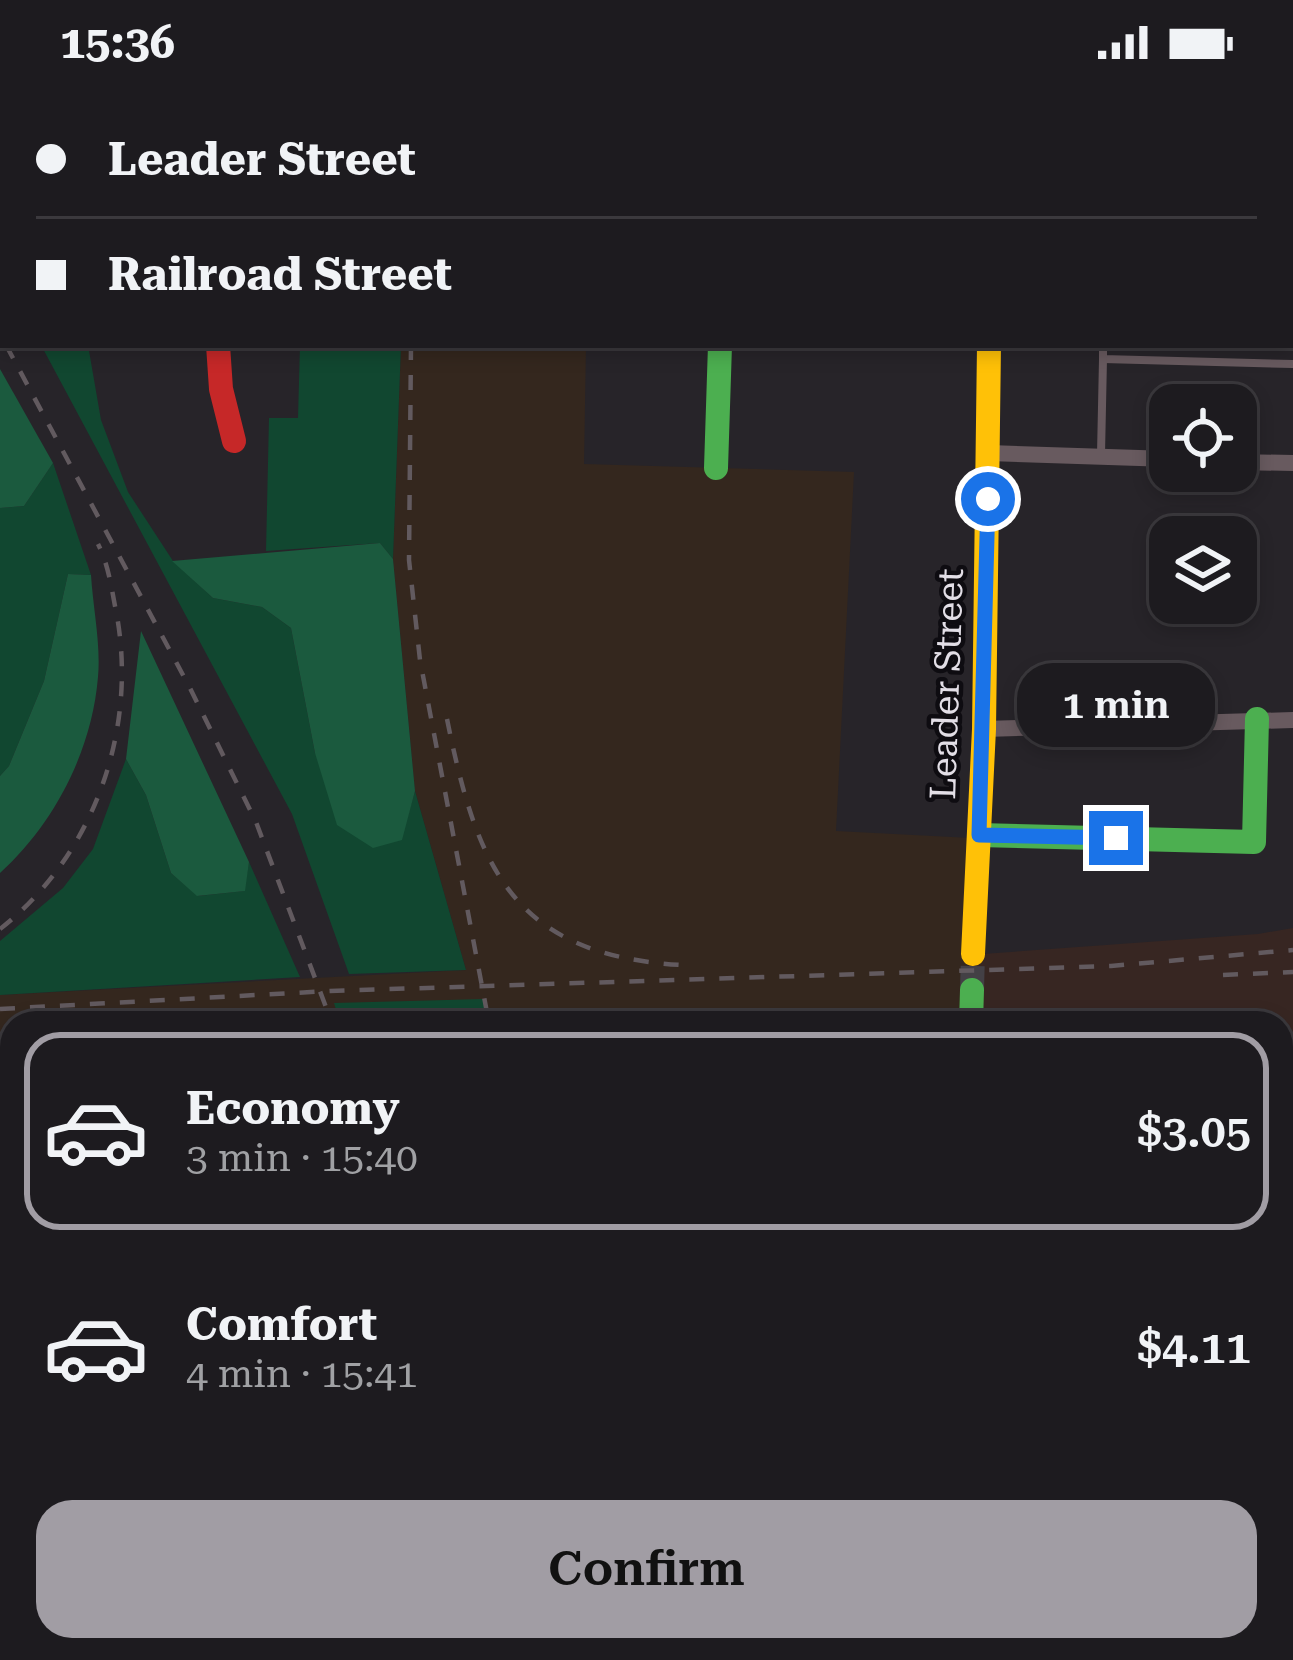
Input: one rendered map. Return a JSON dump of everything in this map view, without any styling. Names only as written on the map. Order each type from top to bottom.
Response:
[{"type":"street","points":[[218,348],[221,389],[235,441]]},
{"type":"street","points":[[716,468],[721,348]]},
{"type":"street","name":"Leader Street","points":[[973,954],[984,728],[989,348]]},
{"type":"street","points":[[989,453],[1149,459]]},
{"type":"street","points":[[1257,463],[1293,464]]},
{"type":"street","points":[[979,835],[1254,842],[1257,719]]},
{"type":"street","points":[[984,728],[1293,720]]},
{"type":"street","points":[[971,1011],[972,990]]},
{"type":"lane","points":[[1101,457],[1103,348]]},
{"type":"lane","points":[[1103,359],[1293,364]]},
{"type":"shaded area","points":[[401,348],[586,348],[584,464],[854,472],[836,831],[971,838],[966,1011],[0,1011],[0,995],[466,970],[415,791],[393,559]]},
{"type":"shaded area","points":[[1293,928],[1293,1011],[966,1011],[968,955]]},
{"type":"green space","points":[[43,348],[89,348],[101,420],[128,492],[173,561],[213,598],[262,607],[291,628],[315,753],[401,840],[415,791],[466,970],[349,974],[292,814]]},
{"type":"green space","points":[[300,348],[401,348],[393,559],[380,543],[266,551],[269,418],[298,418]]},
{"type":"green space","points":[[0,369],[53,463],[24,506],[0,508]]},
{"type":"green space","points":[[53,463],[91,575],[68,574],[44,681],[9,766],[0,776],[0,508],[24,506]]},
{"type":"green space","points":[[380,543],[393,559],[415,791],[402,840],[373,848],[337,825],[315,753],[291,628],[262,607],[213,598],[172,561]]},
{"type":"green space","points":[[68,574],[91,575],[98,677],[88,732],[53,809],[0,873],[0,776],[9,766],[44,681]]},
{"type":"green space","points":[[141,631],[249,862],[245,891],[197,896],[171,873],[146,795],[126,759]]},
{"type":"green space","points":[[126,759],[146,795],[171,873],[198,896],[244,891],[249,862],[300,977],[0,995],[0,941],[63,888],[93,849]]},
{"type":"green space","points":[[484,999],[486,1011],[336,1011],[334,1003]]},
{"type":"tunnel","points":[[972,990],[973,954]]},
{"type":"railway","points":[[8,348],[190,688],[256,822],[327,1011]]},
{"type":"railway","points":[[411,348],[409,560],[420,660],[487,1011]]},
{"type":"railway","points":[[0,929],[62,863],[103,784],[115,740],[121,651],[110,582],[98,544]]},
{"type":"railway","points":[[447,719],[472,818],[512,894],[541,922],[577,943],[624,958],[681,965]]},
{"type":"railway","points":[[0,1009],[330,991],[1111,966],[1293,950]]},
{"type":"railway","points":[[1223,975],[1293,972]]},
{"type":"traffic: fast","points":[[716,468],[720,348]]},
{"type":"traffic: fast","points":[[979,835],[1254,842],[1257,719]]},
{"type":"traffic: fast","points":[[971,1011],[972,990]]},
{"type":"traffic: slow","points":[[973,954],[984,729],[989,348]]},
{"type":"traffic: jam","points":[[218,348],[221,389],[234,441]]},
{"type":"route","points":[[988,499],[979,835],[1116,838]]}]
